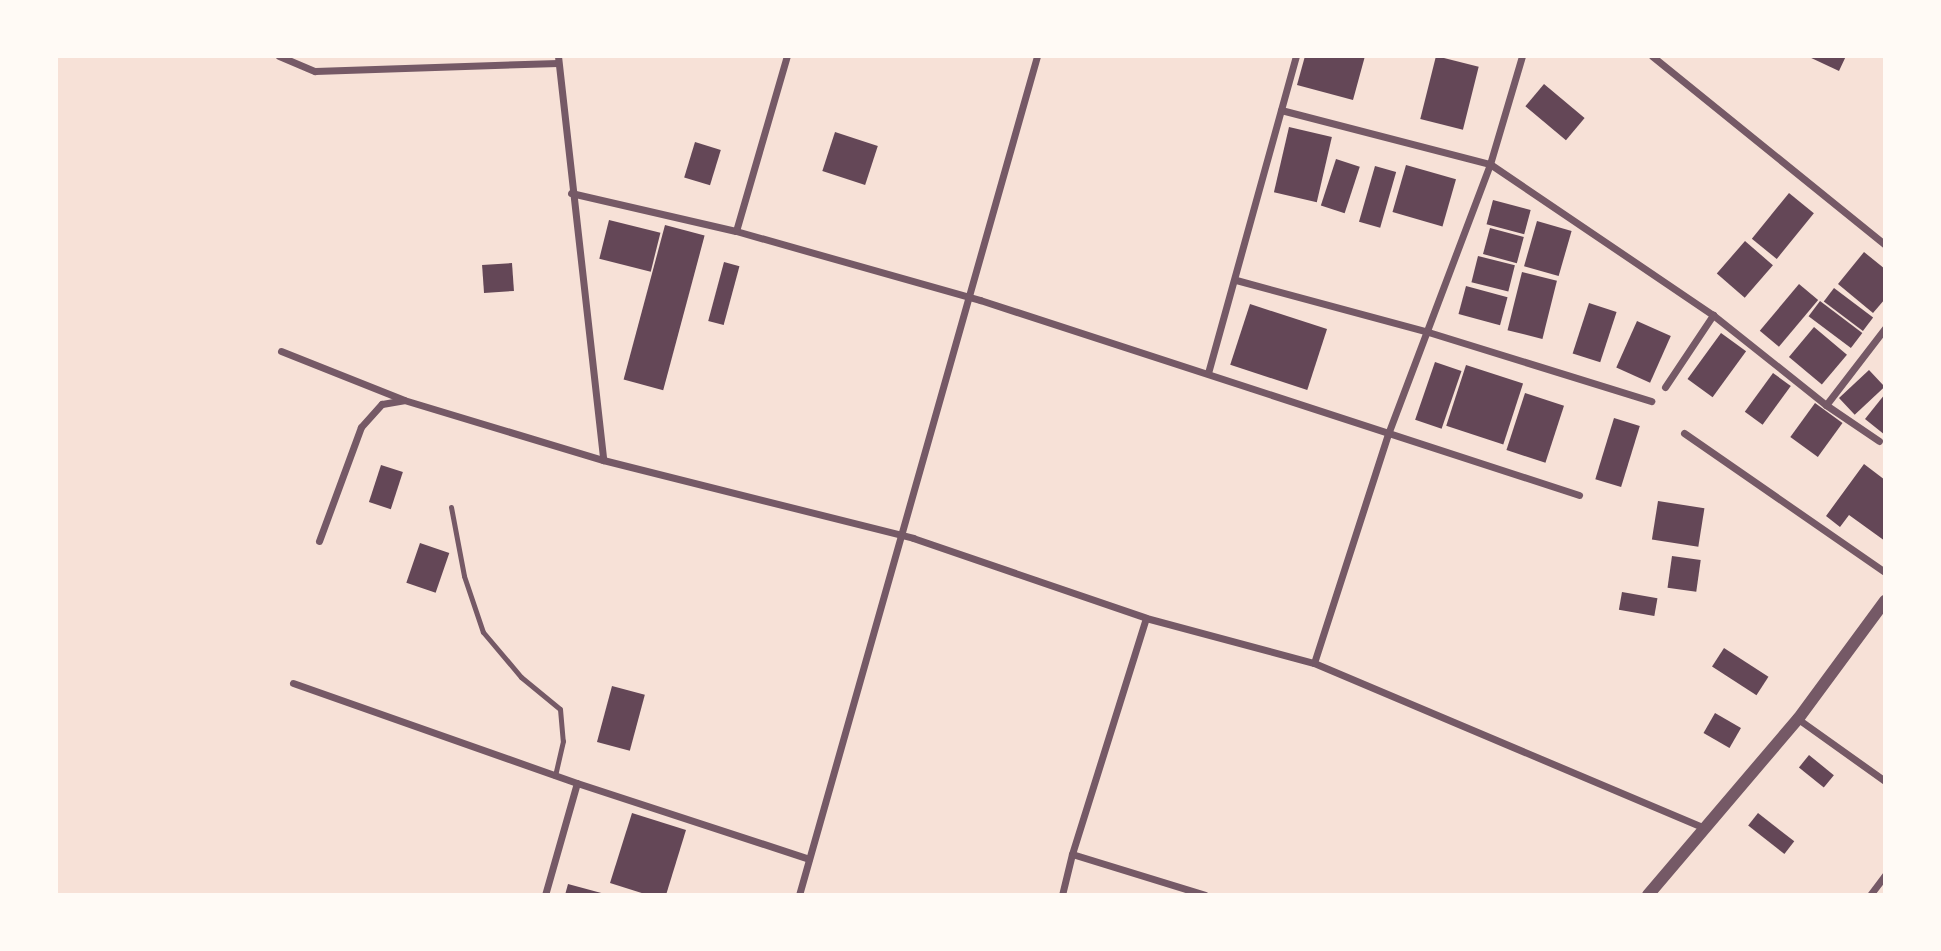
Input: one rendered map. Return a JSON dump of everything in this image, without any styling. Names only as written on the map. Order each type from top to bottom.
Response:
[{"type":"street","points":[[279,56],[315,71],[558,60],[603,460]]},
{"type":"street","points":[[736,231],[787,56]]},
{"type":"street","points":[[799,895],[1037,56]]},
{"type":"street","points":[[1208,373],[1236,280],[1296,56]]},
{"type":"street","points":[[1314,663],[1388,434],[1490,164],[1522,56]]},
{"type":"street","points":[[1652,56],[1885,245]]},
{"type":"street","points":[[1281,110],[1490,164],[1713,315],[1826,405],[1879,441]]},
{"type":"street","points":[[571,193],[736,231],[968,297],[1579,495]]},
{"type":"street","points":[[1236,280],[1425,331],[1651,401]]},
{"type":"street","points":[[1665,387],[1713,315]]},
{"type":"street","points":[[1826,405],[1885,328]]},
{"type":"street","points":[[281,351],[404,400],[603,460],[901,535],[1146,618],[1314,663],[1706,829]]},
{"type":"street","points":[[319,541],[361,427],[382,404],[404,400]]},
{"type":"street","points":[[1684,433],[1885,572]]},
{"type":"street","points":[[1648,895],[1798,719],[1885,601]]},
{"type":"street","points":[[1062,895],[1072,854],[1146,618]]},
{"type":"street","points":[[293,683],[555,776],[810,859]]},
{"type":"street","points":[[1798,719],[1885,781]]},
{"type":"street","points":[[545,895],[577,783]]},
{"type":"street","points":[[1072,854],[1205,895]]},
{"type":"street","points":[[1870,895],[1885,875]]},
{"type":"lane","points":[[451,507],[464,576],[483,632],[521,677],[560,709],[563,741],[555,776]]},
{"type":"building","points":[[1305,56],[1365,56],[1353,100],[1297,85]]},
{"type":"building","points":[[1436,56],[1479,67],[1463,130],[1420,119]]},
{"type":"building","points":[[1807,56],[1846,56],[1839,71]]},
{"type":"building","points":[[1544,84],[1585,118],[1566,140],[1525,106]]},
{"type":"building","points":[[1289,127],[1332,137],[1317,202],[1274,192]]},
{"type":"building","points":[[835,132],[878,146],[865,185],[822,171]]},
{"type":"building","points":[[695,142],[721,150],[710,185],[684,177]]},
{"type":"building","points":[[1336,159],[1360,167],[1345,213],[1321,206]]},
{"type":"building","points":[[1406,165],[1456,179],[1442,226],[1392,212]]},
{"type":"building","points":[[1375,166],[1396,172],[1380,228],[1359,222]]},
{"type":"building","points":[[1789,193],[1814,213],[1777,259],[1752,239]]},
{"type":"building","points":[[1493,200],[1531,210],[1524,234],[1487,224]]},
{"type":"building","points":[[609,220],[660,233],[651,272],[599,259]]},
{"type":"building","points":[[1537,221],[1572,231],[1559,276],[1524,266]]},
{"type":"building","points":[[665,225],[705,236],[663,390],[624,380]]},
{"type":"building","points":[[1490,228],[1524,237],[1517,263],[1483,254]]},
{"type":"building","points":[[1745,241],[1773,265],[1745,298],[1717,273]]},
{"type":"building","points":[[1864,252],[1885,269],[1885,299],[1873,313],[1838,284]]},
{"type":"building","points":[[1478,256],[1515,265],[1508,291],[1471,282]]},
{"type":"building","points":[[724,262],[739,266],[724,325],[708,321]]},
{"type":"building","points":[[512,263],[514,291],[484,293],[482,265]]},
{"type":"building","points":[[1522,272],[1557,281],[1542,339],[1507,330]]},
{"type":"building","points":[[1799,284],[1818,300],[1779,347],[1760,331]]},
{"type":"building","points":[[1466,286],[1508,297],[1500,325],[1458,314]]},
{"type":"building","points":[[1834,288],[1873,317],[1863,331],[1824,302]]},
{"type":"building","points":[[1820,301],[1862,333],[1851,348],[1809,316]]},
{"type":"building","points":[[1589,303],[1617,312],[1600,362],[1573,353]]},
{"type":"building","points":[[1250,304],[1327,329],[1307,390],[1230,365]]},
{"type":"building","points":[[1637,321],[1671,336],[1650,383],[1616,368]]},
{"type":"building","points":[[1814,327],[1847,355],[1822,385],[1789,357]]},
{"type":"building","points":[[1721,333],[1746,351],[1713,397],[1687,379]]},
{"type":"building","points":[[1435,362],[1461,371],[1442,429],[1415,420]]},
{"type":"building","points":[[1466,365],[1523,384],[1503,444],[1446,426]]},
{"type":"building","points":[[1869,370],[1885,387],[1855,415],[1839,398]]},
{"type":"building","points":[[1773,373],[1791,386],[1763,425],[1745,412]]},
{"type":"building","points":[[1525,393],[1564,406],[1545,463],[1506,450]]},
{"type":"building","points":[[1885,394],[1885,435],[1865,419]]},
{"type":"building","points":[[1815,403],[1843,423],[1818,457],[1790,437]]},
{"type":"building","points":[[1614,418],[1640,426],[1621,487],[1595,479]]},
{"type":"building","points":[[1864,464],[1885,480],[1885,541],[1849,515],[1840,527],[1826,516]]},
{"type":"building","points":[[381,465],[403,472],[391,509],[369,502]]},
{"type":"building","points":[[1658,501],[1704,508],[1698,547],[1652,540]]},
{"type":"building","points":[[420,543],[449,553],[436,593],[406,583]]},
{"type":"building","points":[[1672,556],[1701,560],[1696,592],[1668,588]]},
{"type":"building","points":[[1622,592],[1657,598],[1654,616],[1619,610]]},
{"type":"building","points":[[1724,648],[1768,677],[1756,695],[1712,666]]},
{"type":"building","points":[[612,686],[645,695],[630,751],[597,742]]},
{"type":"building","points":[[1715,713],[1741,728],[1729,748],[1704,733]]},
{"type":"building","points":[[1809,755],[1834,775],[1824,788],[1799,767]]},
{"type":"building","points":[[632,813],[686,830],[666,895],[648,895],[610,883]]},
{"type":"building","points":[[1758,813],[1794,841],[1784,854],[1748,826]]},
{"type":"building","points":[[568,884],[605,894],[565,895]]}]
